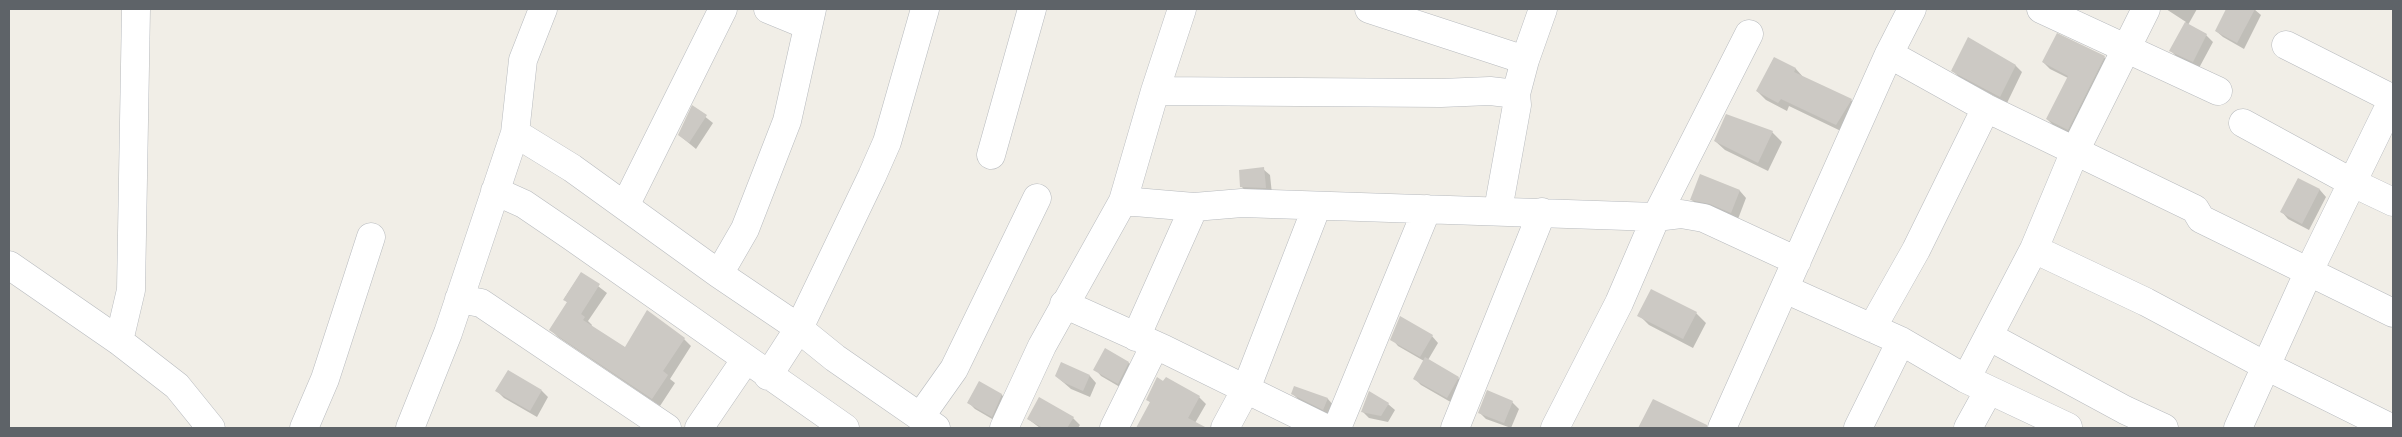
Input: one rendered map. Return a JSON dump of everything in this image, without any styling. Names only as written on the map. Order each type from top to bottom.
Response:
[{"type":"street","points":[[119,340],[130,290],[136,9]]},
{"type":"street","points":[[419,424],[515,133],[522,60],[543,9]]},
{"type":"street","points":[[625,206],[724,9]]},
{"type":"street","points":[[719,274],[745,229],[787,121],[810,17],[768,9]]},
{"type":"street","points":[[768,376],[799,328],[887,142],[925,9]]},
{"type":"street","points":[[991,155],[1032,9]]},
{"type":"street","points":[[1004,428],[1064,304],[1122,201],[1182,9]]},
{"type":"street","points":[[1369,9],[1525,60]]},
{"type":"street","points":[[1498,210],[1517,105],[1516,94],[1525,60],[1543,9]]},
{"type":"street","points":[[1722,428],[1889,54],[1912,9]]},
{"type":"street","points":[[2041,9],[2218,91]]},
{"type":"street","points":[[1968,428],[1990,337],[2034,249],[2075,151],[2146,9]]},
{"type":"street","points":[[1556,428],[1619,303],[1656,217],[1750,34]]},
{"type":"street","points":[[2238,428],[2309,271],[2393,99],[2286,45]]},
{"type":"street","points":[[1889,54],[1986,108],[2195,209],[2201,219],[2393,313]]},
{"type":"street","points":[[1155,91],[1404,93],[1490,91],[1516,94]]},
{"type":"street","points":[[1872,328],[1916,250],[1986,108]]},
{"type":"street","points":[[2243,123],[2353,183],[2393,202]]},
{"type":"street","points":[[515,133],[572,168],[719,274],[799,328],[835,358],[928,423],[1037,198]]},
{"type":"street","points":[[495,190],[524,204],[555,225],[768,376],[846,428]]},
{"type":"street","points":[[1122,201],[1194,207],[1242,203],[1498,210],[1656,217],[1681,214],[1704,218],[1797,261]]},
{"type":"street","points":[[1225,428],[1246,389],[1317,206]]},
{"type":"street","points":[[1114,428],[1194,207]]},
{"type":"street","points":[[1337,428],[1427,209]]},
{"type":"street","points":[[1455,428],[1542,212]]},
{"type":"street","points":[[304,428],[325,379],[371,238]]},
{"type":"street","points":[[2034,249],[2146,302],[2266,366],[2391,428]]},
{"type":"street","points":[[9,265],[119,340],[177,386],[211,428]]},
{"type":"street","points":[[1785,289],[1901,341],[1978,385],[2068,428]]},
{"type":"street","points":[[459,299],[481,303],[667,428]]},
{"type":"street","points":[[1064,304],[1146,341],[1325,428]]},
{"type":"street","points":[[1990,337],[2125,410],[2164,428]]},
{"type":"street","points":[[1858,428],[1901,341]]},
{"type":"street","points":[[699,428],[746,359]]},
{"type":"building","points":[[2226,9],[2255,9],[2237,43],[2215,31]]},
{"type":"building","points":[[2185,22],[2207,34],[2193,62],[2169,51]]},
{"type":"building","points":[[2057,33],[2105,56],[2068,130],[2046,119],[2068,76],[2042,62]]},
{"type":"building","points":[[1968,37],[2016,65],[2000,97],[1951,71]]},
{"type":"building","points":[[1774,57],[1796,68],[1794,72],[1852,99],[1836,125],[1781,99],[1778,103],[1756,91]]},
{"type":"building","points":[[692,105],[707,115],[689,143],[678,135]]},
{"type":"building","points":[[1726,114],[1773,131],[1758,163],[1714,141]]},
{"type":"building","points":[[1264,167],[1266,188],[1240,187],[1239,170]]},
{"type":"building","points":[[1700,174],[1740,190],[1731,213],[1710,204],[1690,200]]},
{"type":"building","points":[[2298,178],[2320,189],[2302,224],[2280,212]]},
{"type":"building","points":[[581,272],[600,284],[581,314],[585,317],[583,320],[625,347],[647,310],[685,338],[663,371],[668,375],[652,399],[549,330],[567,302],[563,300]]},
{"type":"building","points":[[1651,289],[1697,312],[1683,339],[1637,316]]},
{"type":"building","points":[[1400,316],[1433,335],[1420,357],[1390,340]]},
{"type":"building","points":[[1105,348],[1129,362],[1118,384],[1093,370]]},
{"type":"building","points":[[1425,357],[1459,377],[1447,398],[1413,379]]},
{"type":"building","points":[[1061,362],[1090,375],[1083,391],[1063,382],[1055,376]]},
{"type":"building","points":[[508,370],[542,390],[530,411],[495,391]]},
{"type":"building","points":[[1157,377],[1163,381],[1166,377],[1200,396],[1188,418],[1207,428],[1136,428],[1150,402],[1146,400]]},
{"type":"building","points":[[979,381],[1002,394],[992,417],[967,403]]},
{"type":"building","points":[[1294,386],[1328,398],[1323,410],[1291,394]]},
{"type":"building","points":[[1487,390],[1513,401],[1504,423],[1478,413]]},
{"type":"building","points":[[1369,391],[1389,403],[1381,416],[1361,412]]},
{"type":"building","points":[[1039,397],[1074,417],[1067,428],[1043,428],[1027,419]]},
{"type":"building","points":[[1653,399],[1707,425],[1707,428],[1638,428]]}]
